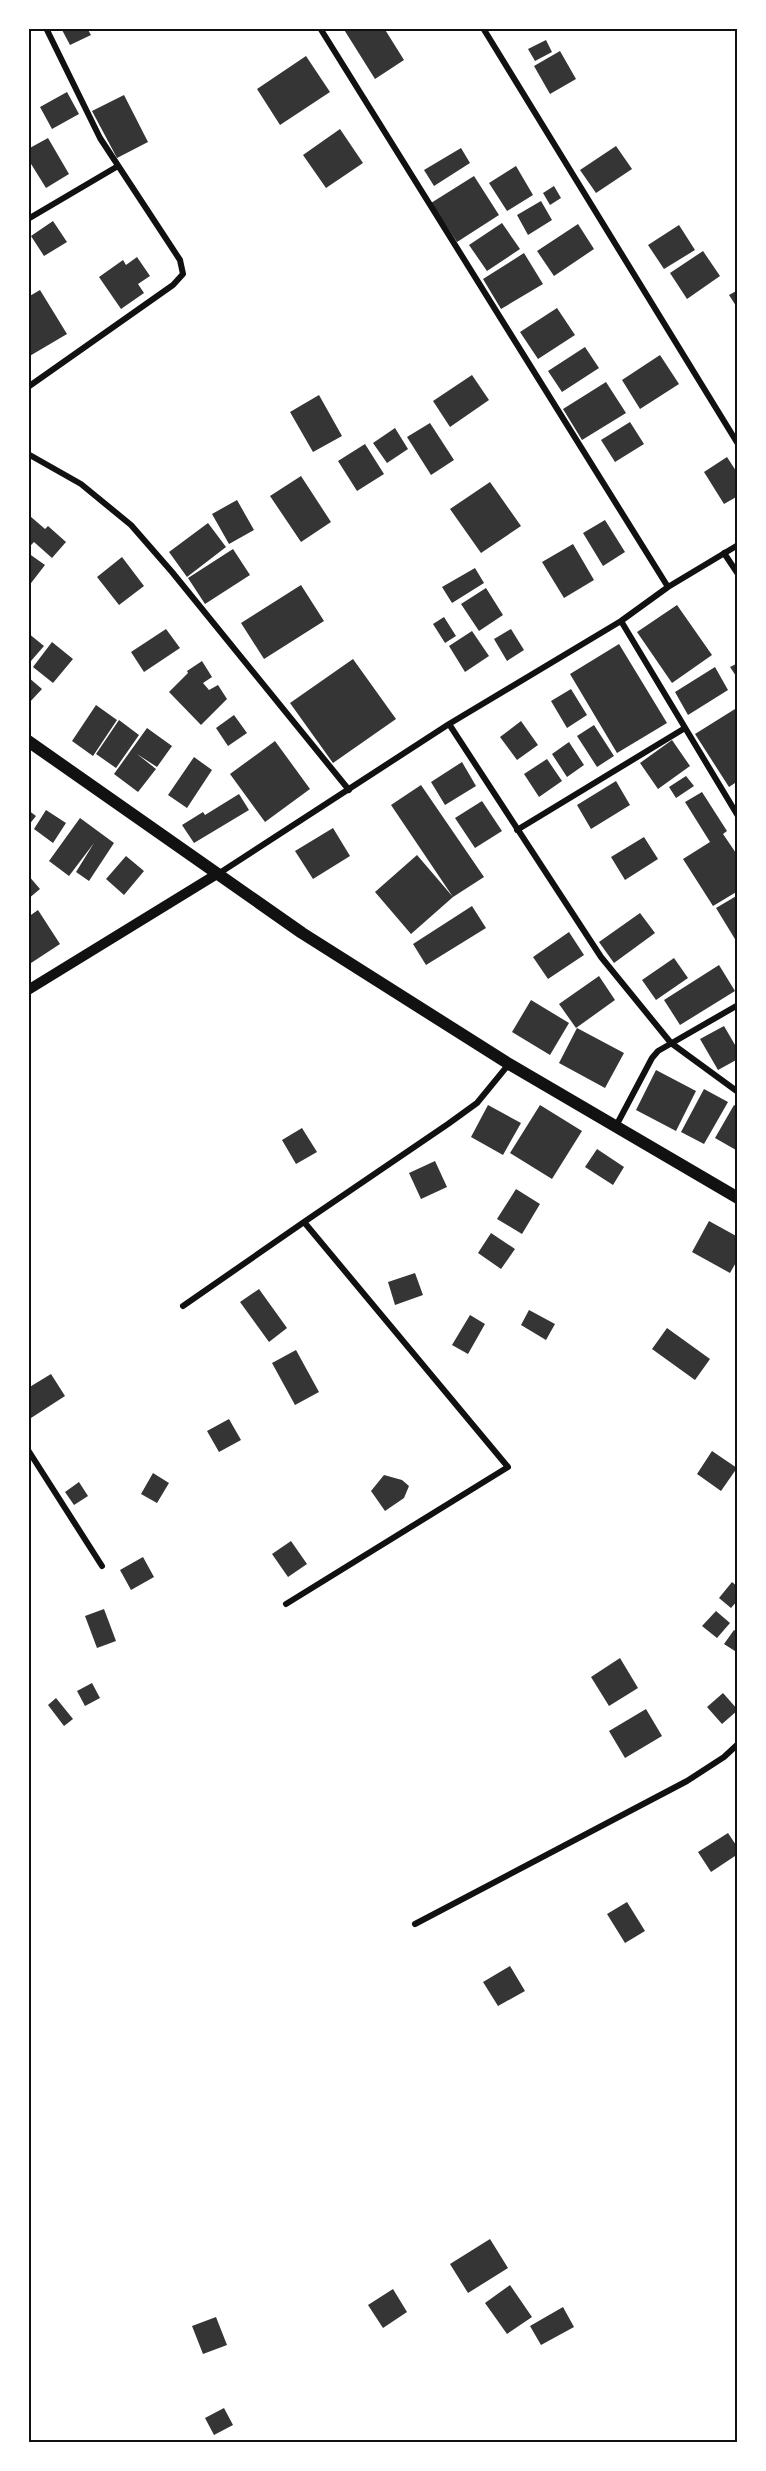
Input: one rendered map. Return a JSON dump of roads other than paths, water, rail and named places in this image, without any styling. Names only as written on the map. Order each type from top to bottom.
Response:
[{"type":"main road","points":[[28,741],[302,933],[509,1064],[738,1198]]},
{"type":"street","points":[[28,387],[173,285],[183,274],[180,260],[117,166],[87,113],[46,28]]},
{"type":"street","points":[[320,28],[668,587]]},
{"type":"street","points":[[483,28],[738,444]]},
{"type":"street","points":[[28,219],[117,166]]},
{"type":"street","points":[[28,454],[81,484],[131,525],[172,572],[349,790]]},
{"type":"street","points":[[28,990],[217,874],[449,724],[621,621],[668,587],[738,545]]},
{"type":"street","points":[[724,553],[738,574]]},
{"type":"street","points":[[621,621],[738,816]]},
{"type":"street","points":[[449,724],[601,957],[670,1042],[738,1092]]},
{"type":"street","points":[[517,831],[685,728]]},
{"type":"street","points":[[616,1127],[652,1058],[670,1042],[738,1005]]},
{"type":"street","points":[[183,1306],[477,1103],[509,1064]]},
{"type":"street","points":[[286,1604],[508,1467],[304,1222]]},
{"type":"street","points":[[28,1450],[102,1566]]},
{"type":"street","points":[[415,1924],[687,1781],[738,1744]]}]
